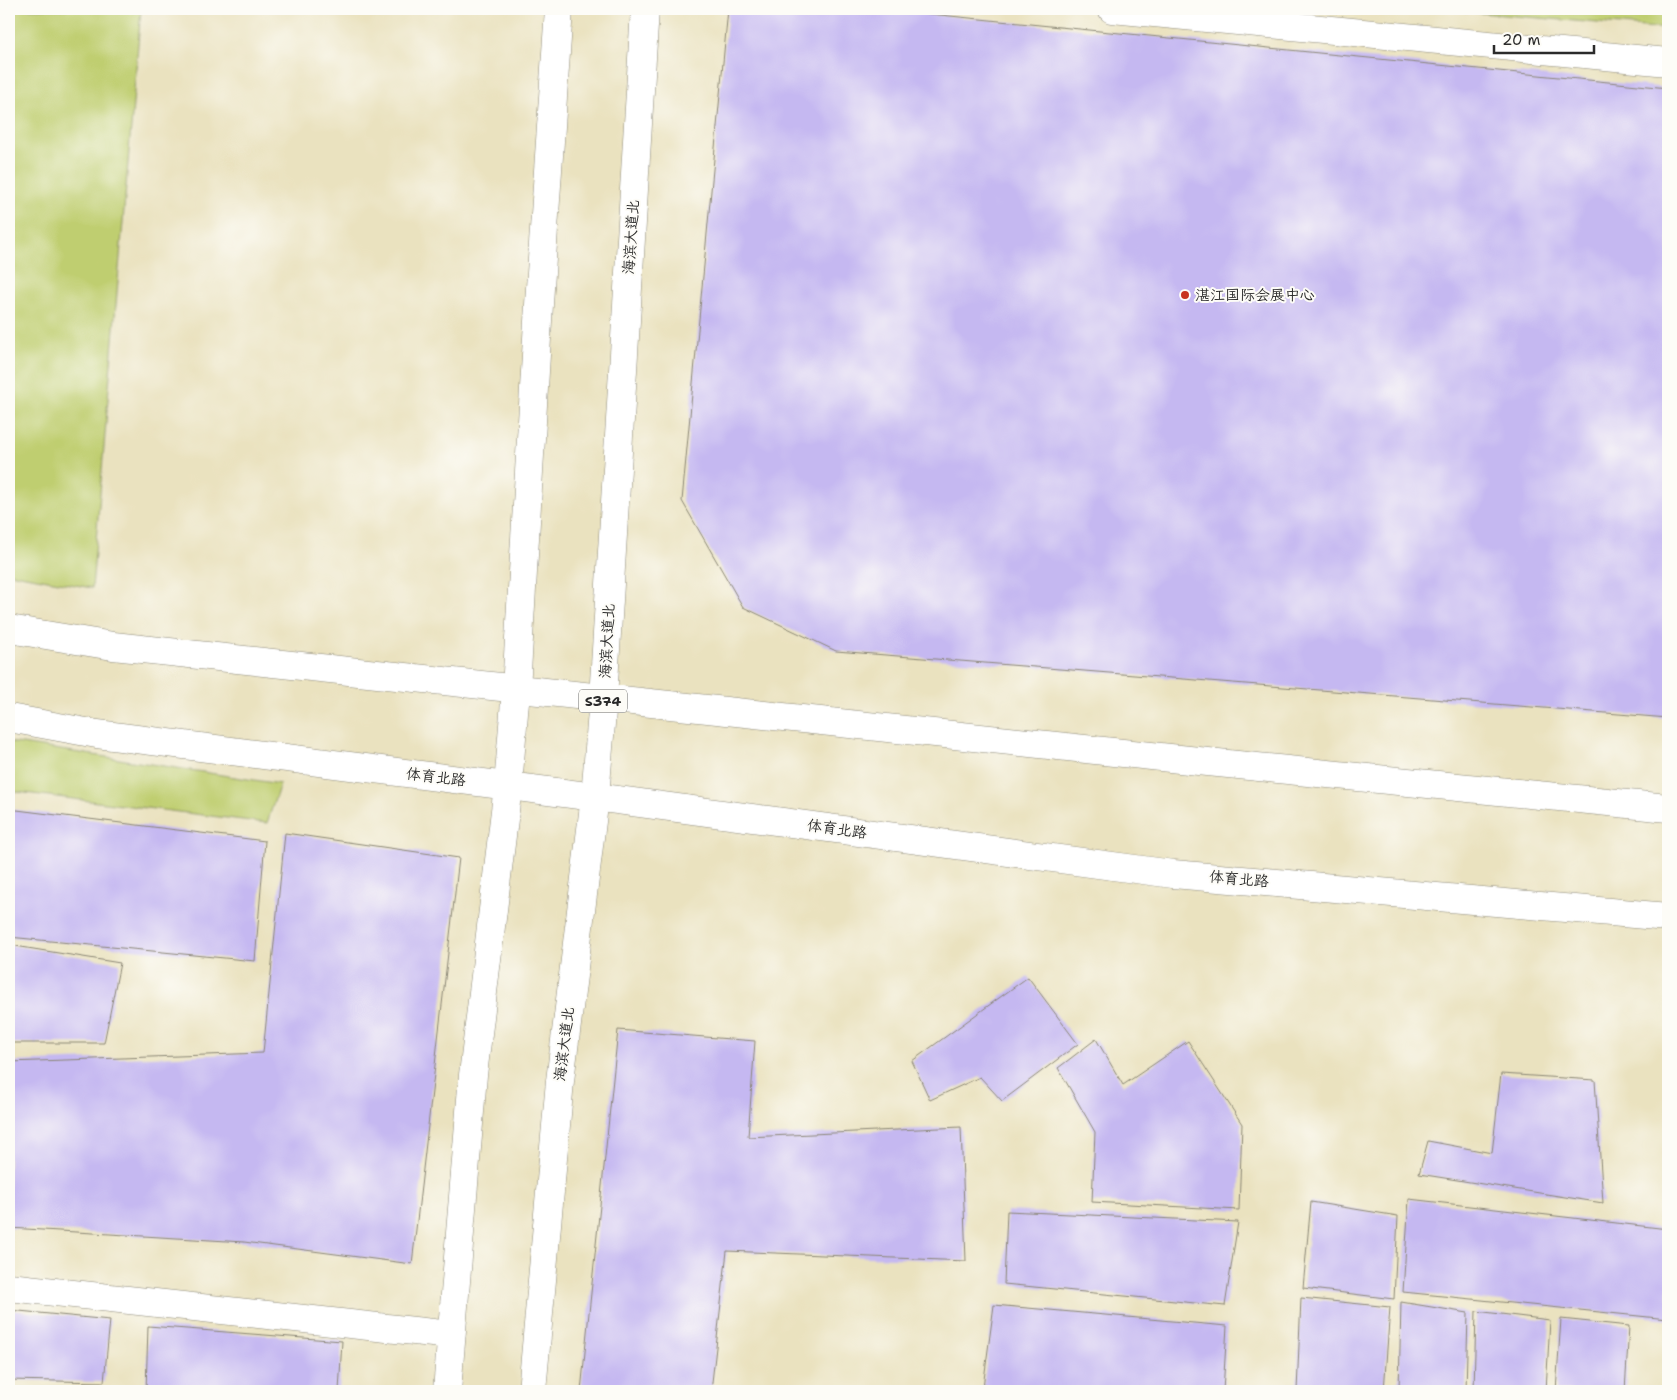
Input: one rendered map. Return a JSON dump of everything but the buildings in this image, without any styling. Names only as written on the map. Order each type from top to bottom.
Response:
[{"type":"main road","points":[[447,1391],[473,1075],[508,786],[516,689],[559,9]]},
{"type":"main road","name":"海滨大道北","points":[[532,1391],[560,1081],[595,797],[603,698],[645,9]]},
{"type":"main road","points":[[1112,9],[1668,62]]},
{"type":"main road","points":[[9,629],[113,646],[1189,760],[1668,808]]},
{"type":"main road","name":"体育北路","points":[[9,718],[97,734],[595,797],[1173,874],[1668,917]]},
{"type":"main road","points":[[9,1287],[451,1335]]},
{"type":"green space","points":[[9,9],[141,9],[92,588],[9,573]]},
{"type":"green space","points":[[1434,9],[1668,9],[1668,29]]},
{"type":"green space","points":[[9,742],[280,784],[267,823],[9,791]]},
{"type":"place","name":"湛江国际会展中心","points":[[1185,295]]}]
